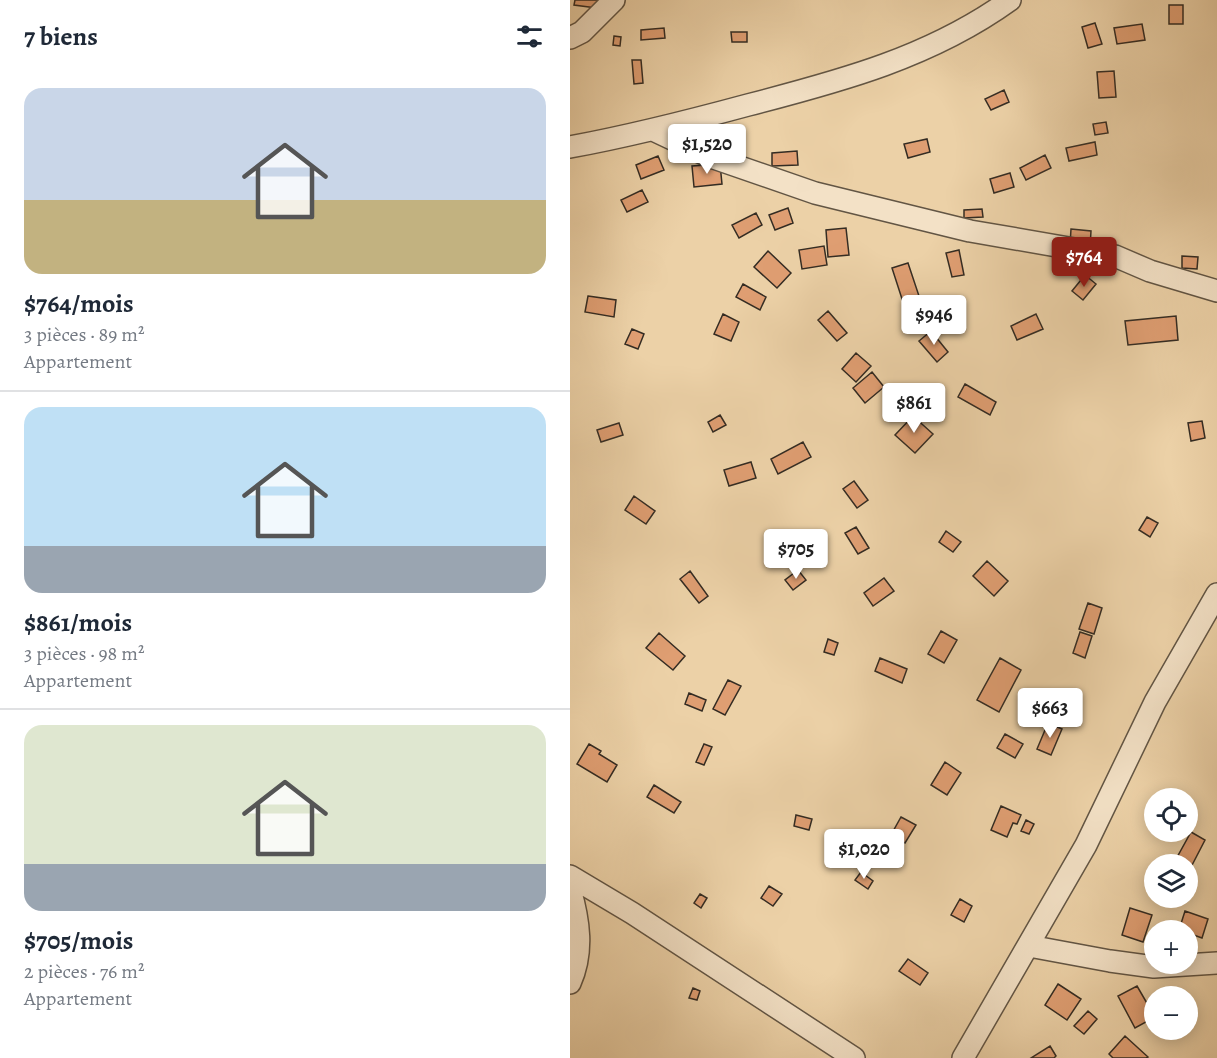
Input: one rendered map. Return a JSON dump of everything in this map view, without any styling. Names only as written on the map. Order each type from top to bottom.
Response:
[{"type":"street","points":[[570,38],[582,32],[614,0]]},
{"type":"street","points":[[570,147],[653,130],[807,90],[894,63],[945,39],[1010,0]]},
{"type":"street","points":[[653,130],[708,156],[815,193],[970,231],[1115,256],[1150,271],[1217,291]]},
{"type":"street","points":[[963,1058],[1086,845],[1155,702],[1217,594]]},
{"type":"street","points":[[570,876],[632,913],[854,1058]]},
{"type":"street","points":[[570,889],[580,943],[576,969],[570,982]]},
{"type":"street","points":[[1029,946],[1154,967],[1217,963]]},
{"type":"building","points":[[575,0],[605,0],[604,9],[574,5]]},
{"type":"building","points":[[1169,5],[1183,5],[1183,24],[1169,24]]},
{"type":"building","points":[[1095,23],[1102,44],[1088,48],[1082,27]]},
{"type":"building","points":[[1142,24],[1145,40],[1117,44],[1114,28]]},
{"type":"building","points":[[664,28],[665,38],[641,40],[641,30]]},
{"type":"building","points":[[731,32],[747,32],[747,42],[732,42]]},
{"type":"building","points":[[614,36],[621,37],[620,46],[613,45]]},
{"type":"building","points":[[632,60],[641,60],[643,83],[634,84]]},
{"type":"building","points":[[1114,71],[1116,97],[1099,98],[1097,72]]},
{"type":"building","points":[[1004,90],[1009,102],[991,110],[985,99]]},
{"type":"building","points":[[1106,122],[1108,133],[1095,135],[1093,124]]},
{"type":"building","points":[[927,139],[930,152],[908,158],[904,144]]},
{"type":"building","points":[[1095,142],[1097,155],[1069,161],[1066,148]]},
{"type":"building","points":[[797,151],[798,165],[772,166],[772,153]]},
{"type":"building","points":[[1045,155],[1051,168],[1026,180],[1020,168]]},
{"type":"building","points":[[658,156],[664,170],[641,179],[636,165]]},
{"type":"building","points":[[720,164],[722,184],[694,187],[692,166]]},
{"type":"building","points":[[1010,173],[1014,187],[994,193],[990,179]]},
{"type":"building","points":[[642,190],[648,202],[627,212],[621,200]]},
{"type":"building","points":[[788,208],[793,223],[775,230],[769,215]]},
{"type":"building","points":[[982,209],[983,217],[964,218],[964,210]]},
{"type":"building","points":[[756,213],[762,225],[739,238],[732,225]]},
{"type":"building","points":[[846,228],[849,255],[828,257],[826,230]]},
{"type":"building","points":[[1071,229],[1091,231],[1090,247],[1070,245]]},
{"type":"building","points":[[824,246],[827,265],[802,269],[799,250]]},
{"type":"building","points":[[959,250],[964,275],[952,277],[946,253]]},
{"type":"building","points":[[768,251],[791,273],[777,288],[754,267]]},
{"type":"building","points":[[1182,256],[1198,257],[1197,269],[1182,268]]},
{"type":"building","points":[[908,263],[919,296],[903,302],[892,268]]},
{"type":"building","points":[[1085,275],[1096,284],[1083,300],[1072,291]]},
{"type":"building","points":[[743,284],[766,297],[760,310],[736,297]]},
{"type":"building","points":[[588,296],[616,300],[614,317],[585,312]]},
{"type":"building","points":[[828,311],[847,333],[837,341],[818,320]]},
{"type":"building","points":[[723,314],[739,322],[731,341],[714,334]]},
{"type":"building","points":[[1036,314],[1043,329],[1017,340],[1011,326]]},
{"type":"building","points":[[1176,316],[1178,340],[1128,345],[1125,321]]},
{"type":"building","points":[[632,329],[644,334],[638,349],[625,344]]},
{"type":"building","points":[[931,331],[948,352],[937,362],[919,341]]},
{"type":"building","points":[[856,353],[871,366],[856,382],[842,369]]},
{"type":"building","points":[[872,372],[884,387],[865,403],[853,388]]},
{"type":"building","points":[[965,384],[996,402],[990,415],[958,397]]},
{"type":"building","points":[[720,415],[726,425],[713,432],[708,422]]},
{"type":"building","points":[[913,416],[933,434],[915,453],[895,435]]},
{"type":"building","points":[[1202,421],[1205,438],[1191,441],[1188,423]]},
{"type":"building","points":[[619,423],[623,435],[601,442],[597,430]]},
{"type":"building","points":[[803,442],[811,457],[778,474],[771,459]]},
{"type":"building","points":[[751,462],[756,478],[729,486],[724,470]]},
{"type":"building","points":[[854,481],[868,500],[857,508],[843,489]]},
{"type":"building","points":[[634,496],[655,511],[646,524],[625,510]]},
{"type":"building","points":[[1147,517],[1158,523],[1150,537],[1139,530]]},
{"type":"building","points":[[856,527],[869,548],[858,554],[845,533]]},
{"type":"building","points":[[946,531],[961,542],[953,552],[939,542]]},
{"type":"building","points":[[987,561],[1008,581],[994,596],[973,576]]},
{"type":"building","points":[[798,570],[806,580],[793,590],[785,580]]},
{"type":"building","points":[[690,571],[708,596],[699,603],[680,579]]},
{"type":"building","points":[[884,578],[894,591],[873,606],[864,593]]},
{"type":"building","points":[[1088,603],[1102,608],[1094,634],[1079,629]]},
{"type":"building","points":[[941,631],[957,640],[944,663],[928,654]]},
{"type":"building","points":[[1080,632],[1092,636],[1085,658],[1073,653]]},
{"type":"building","points":[[659,633],[685,656],[673,670],[646,648]]},
{"type":"building","points":[[828,639],[838,643],[834,655],[824,652]]},
{"type":"building","points":[[880,658],[907,669],[902,683],[875,671]]},
{"type":"building","points":[[1000,658],[1021,670],[999,712],[977,700]]},
{"type":"building","points":[[728,680],[741,686],[725,715],[713,709]]},
{"type":"building","points":[[689,693],[706,700],[702,711],[685,704]]},
{"type":"building","points":[[1048,723],[1062,729],[1051,755],[1037,749]]},
{"type":"building","points":[[1005,734],[1023,744],[1015,758],[997,748]]},
{"type":"building","points":[[589,744],[601,751],[599,754],[617,765],[607,782],[577,764]]},
{"type":"building","points":[[704,744],[712,747],[704,765],[696,762]]},
{"type":"building","points":[[945,762],[961,773],[947,795],[931,785]]},
{"type":"building","points":[[654,785],[681,802],[674,813],[647,797]]},
{"type":"building","points":[[1001,806],[1021,815],[1017,824],[1013,823],[1007,837],[991,830]]},
{"type":"building","points":[[796,815],[812,819],[809,830],[794,826]]},
{"type":"building","points":[[901,817],[916,825],[905,843],[891,835]]},
{"type":"building","points":[[1026,820],[1034,824],[1029,834],[1021,831]]},
{"type":"building","points":[[1198,836],[1205,840],[1198,854],[1179,854],[1185,842],[1198,842]]},
{"type":"building","points":[[861,872],[873,881],[868,889],[855,880]]},
{"type":"building","points":[[769,886],[782,894],[773,906],[761,898]]},
{"type":"building","points":[[700,894],[707,898],[701,908],[694,903]]},
{"type":"building","points":[[960,899],[972,906],[964,922],[951,915]]},
{"type":"building","points":[[1130,908],[1152,915],[1150,920],[1144,920],[1143,942],[1122,935]]},
{"type":"building","points":[[1185,911],[1208,919],[1202,938],[1198,937],[1198,920],[1182,920]]},
{"type":"building","points":[[908,959],[928,973],[920,985],[899,971]]},
{"type":"building","points":[[1058,984],[1081,999],[1067,1020],[1045,1005]]},
{"type":"building","points":[[1137,986],[1144,998],[1144,1023],[1135,1028],[1118,996]]},
{"type":"building","points":[[693,988],[700,991],[697,1000],[689,998]]},
{"type":"building","points":[[1088,1011],[1097,1019],[1084,1034],[1074,1026]]},
{"type":"building","points":[[1125,1036],[1148,1057],[1113,1058],[1109,1054]]},
{"type":"building","points":[[1050,1046],[1056,1056],[1054,1058],[1031,1058]]}]
